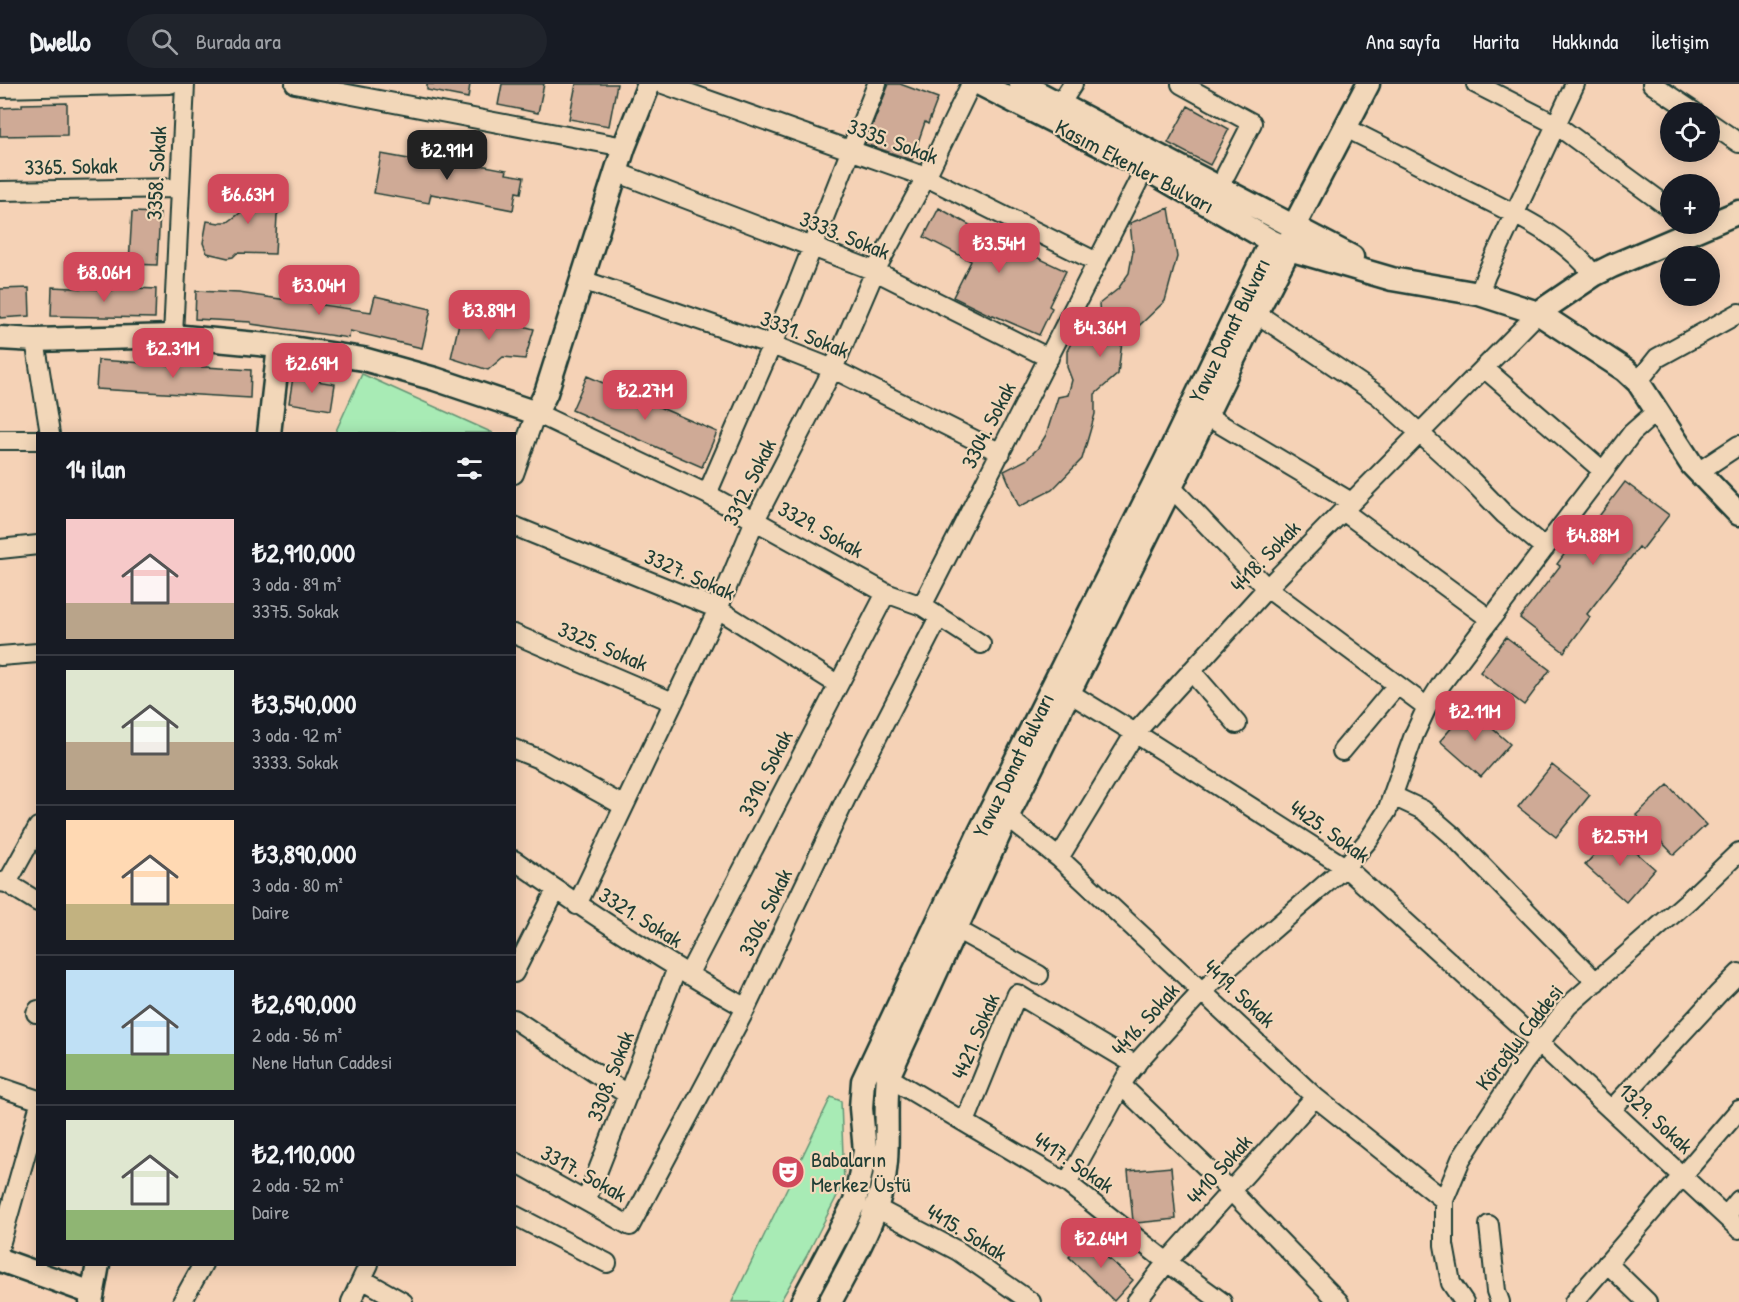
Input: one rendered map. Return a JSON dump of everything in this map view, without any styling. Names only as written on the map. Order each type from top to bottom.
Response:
[{"type":"street","points":[[0,88],[170,84]]},
{"type":"street","name":"3358. Sokak","points":[[173,336],[184,84]]},
{"type":"street","points":[[295,84],[624,147]]},
{"type":"street","points":[[516,468],[536,413],[546,393],[624,147],[649,84]]},
{"type":"street","name":"3335. Sokak","points":[[663,84],[926,177],[1097,262]]},
{"type":"street","points":[[708,494],[813,247],[877,84]]},
{"type":"street","name":"3312. Sokak","points":[[577,905],[718,609],[755,520],[833,369],[875,271],[926,177],[970,84]]},
{"type":"street","name":"Kasım Ekenler Bulvarı","points":[[980,84],[1144,168],[1280,245],[1392,279]]},
{"type":"street","name":"Kasım Ekenler Bulvarı","points":[[1021,84],[1392,279]]},
{"type":"street","points":[[1060,104],[1073,84]]},
{"type":"street","points":[[1180,84],[1252,123],[1226,174]]},
{"type":"street","points":[[1280,245],[1294,226],[1368,84]]},
{"type":"street","points":[[1476,84],[1555,123],[1660,201]]},
{"type":"street","points":[[1479,294],[1555,123],[1575,84]]},
{"type":"street","points":[[1652,84],[1679,102]]},
{"type":"street","points":[[1346,128],[1514,214],[1581,258],[1594,275]]},
{"type":"street","points":[[1720,130],[1739,143]]},
{"type":"street","name":"3304. Sokak","points":[[922,606],[1144,168]]},
{"type":"street","name":"3333. Sokak","points":[[616,172],[875,271],[1049,358]]},
{"type":"street","name":"3365. Sokak","points":[[0,191],[179,188]]},
{"type":"street","points":[[1720,218],[1739,212]]},
{"type":"street","points":[[1538,313],[1594,275],[1678,234]]},
{"type":"street","name":"Yavuz Donat Bulvarı","points":[[831,1302],[876,1208],[886,1162],[888,1077],[1007,817],[1256,313],[1280,245]]},
{"type":"street","name":"Yavuz Donat Bulvarı","points":[[802,1302],[855,1202],[865,1151],[861,1108],[864,1081],[980,832],[1165,462],[1280,245]]},
{"type":"street","points":[[1392,279],[1479,294],[1538,313],[1625,370],[1638,382],[1658,410],[1692,465],[1739,514]]},
{"type":"street","name":"3331. Sokak","points":[[582,280],[772,345],[833,369],[1001,453]]},
{"type":"street","points":[[1638,382],[1657,358],[1739,312]]},
{"type":"street","points":[[1256,313],[1379,396],[1472,481],[1504,514],[1545,548]]},
{"type":"street","name":"4418. Sokak","points":[[1059,858],[1135,733],[1267,588],[1538,313]]},
{"type":"street","points":[[0,338],[35,340],[173,336],[279,346],[363,359],[435,379],[536,413]]},
{"type":"street","points":[[35,340],[50,432]]},
{"type":"street","points":[[269,432],[279,346]]},
{"type":"street","points":[[1484,368],[1604,471]]},
{"type":"street","name":"4416. Sokak","points":[[1067,1183],[1121,1085],[1136,1065],[1202,991],[1346,867],[1369,839],[1387,811],[1414,735],[1427,707],[1442,683],[1632,433],[1658,410]]},
{"type":"street","name":"3329. Sokak","points":[[536,413],[708,494],[886,593],[922,606],[981,644]]},
{"type":"street","points":[[1205,416],[1347,507],[1490,620]]},
{"type":"street","points":[[0,440],[36,440]]},
{"type":"street","points":[[1698,472],[1739,445]]},
{"type":"street","points":[[1171,487],[1267,588],[1427,707]]},
{"type":"street","name":"3327. Sokak","points":[[516,526],[718,609],[837,684]]},
{"type":"street","points":[[0,549],[36,545]]},
{"type":"street","name":"3310. Sokak","points":[[683,972],[886,593]]},
{"type":"street","name":"3306. Sokak","points":[[630,1226],[746,1008],[849,792],[939,617]]},
{"type":"street","name":"3325. Sokak","points":[[516,635],[673,702]]},
{"type":"street","points":[[0,656],[36,653]]},
{"type":"street","points":[[1191,671],[1237,723]]},
{"type":"street","points":[[1342,751],[1397,685]]},
{"type":"street","name":"4425. Sokak","points":[[1068,692],[1346,867],[1539,1043]]},
{"type":"street","points":[[516,750],[538,759],[624,806]]},
{"type":"street","points":[[1393,796],[1423,810],[1452,835],[1596,982]]},
{"type":"street","name":"4419. Sokak","points":[[1007,817],[1059,858],[1315,1097],[1444,1200]]},
{"type":"street","points":[[36,830],[4,882],[36,901]]},
{"type":"street","name":"Köroğlu Caddesi","points":[[1464,1302],[1451,1283],[1444,1245],[1444,1200],[1461,1159],[1523,1064],[1568,1006],[1689,900],[1739,852]]},
{"type":"street","name":"3321. Sokak","points":[[516,861],[577,905],[683,972],[746,1008]]},
{"type":"street","points":[[516,969],[556,890]]},
{"type":"street","points":[[956,929],[1039,975]]},
{"type":"street","name":"3308. Sokak","points":[[586,1201],[628,1095],[683,972]]},
{"type":"street","points":[[1611,1110],[1739,973]]},
{"type":"street","name":"4421. Sokak","points":[[965,1122],[1017,994],[1136,1065]]},
{"type":"street","points":[[516,1020],[628,1095]]},
{"type":"street","name":"1329. Sokak","points":[[1539,1043],[1732,1222]]},
{"type":"street","name":"4417. Sokak","points":[[888,1077],[1067,1183],[1222,1302]]},
{"type":"street","points":[[1121,1085],[1231,1191],[1340,1302]]},
{"type":"street","points":[[0,1087],[36,1099]]},
{"type":"street","name":"4410 Sokak","points":[[1136,1302],[1167,1262],[1315,1097]]},
{"type":"street","points":[[1574,1302],[1739,1110]]},
{"type":"street","points":[[0,1245],[36,1118]]},
{"type":"street","name":"3317. Sokak","points":[[516,1162],[630,1226]]},
{"type":"street","points":[[1732,1222],[1739,1200]]},
{"type":"street","name":"4415. Sokak","points":[[876,1208],[958,1251],[1031,1302]]},
{"type":"street","points":[[516,1216],[607,1263]]},
{"type":"street","points":[[1489,1225],[1496,1291],[1500,1302]]},
{"type":"street","points":[[0,1260],[92,1298],[98,1266]]},
{"type":"street","points":[[1607,1263],[1647,1302]]},
{"type":"street","points":[[182,1302],[202,1266]]},
{"type":"street","points":[[351,1302],[366,1272],[403,1302]]},
{"type":"green space","points":[[362,374],[491,432],[335,432]]},
{"type":"green space","points":[[831,1097],[841,1101],[844,1182],[780,1302],[732,1302]]},
{"type":"building","points":[[427,84],[470,84],[468,98],[427,90]]},
{"type":"building","points":[[502,84],[544,84],[538,113],[498,105]]},
{"type":"building","points":[[576,84],[617,84],[609,126],[569,119]]},
{"type":"building","points":[[889,84],[900,84],[938,98],[928,124],[925,122],[912,160],[865,144]]},
{"type":"building","points":[[67,103],[67,135],[0,136],[0,108],[22,107],[22,104]]},
{"type":"building","points":[[1188,106],[1229,129],[1210,165],[1168,143]]},
{"type":"building","points":[[381,154],[431,163],[432,156],[507,170],[506,174],[524,177],[521,193],[516,192],[513,210],[431,194],[429,203],[374,193]]},
{"type":"building","points":[[258,182],[279,185],[277,196],[282,201],[282,208],[277,215],[275,254],[237,253],[228,258],[207,253],[203,243],[207,221],[228,222],[244,210],[248,185]]},
{"type":"building","points":[[939,208],[975,228],[1066,271],[1049,306],[1052,308],[1039,335],[953,297],[971,261],[924,237]]},
{"type":"building","points":[[1169,208],[1177,257],[1165,301],[1122,342],[1118,374],[1095,394],[1095,414],[1082,459],[1052,490],[1019,507],[1004,471],[1026,460],[1038,448],[1046,435],[1058,397],[1068,395],[1072,380],[1067,367],[1067,351],[1075,336],[1091,328],[1101,328],[1099,304],[1118,289],[1129,273],[1133,251],[1130,223]]},
{"type":"building","points":[[132,212],[160,213],[157,265],[129,264]]},
{"type":"building","points":[[52,287],[113,290],[113,287],[156,289],[155,318],[51,316]]},
{"type":"building","points":[[29,288],[30,316],[0,318],[0,289]]},
{"type":"building","points":[[196,291],[239,293],[371,312],[375,296],[431,309],[422,348],[350,331],[349,338],[251,324],[251,322],[195,319]]},
{"type":"building","points":[[462,310],[534,329],[525,359],[503,357],[488,370],[451,358]]},
{"type":"building","points":[[98,360],[251,370],[250,398],[96,389]]},
{"type":"building","points":[[587,376],[717,432],[702,467],[572,410]]},
{"type":"building","points":[[293,377],[335,384],[331,410],[289,403]]},
{"type":"building","points":[[1625,482],[1669,515],[1642,550],[1639,547],[1587,614],[1590,617],[1564,652],[1520,618],[1560,566],[1557,564],[1583,529],[1587,532]]},
{"type":"building","points":[[1506,637],[1550,670],[1524,705],[1480,672]]},
{"type":"building","points":[[1469,708],[1510,744],[1481,777],[1440,741]]},
{"type":"building","points":[[1552,765],[1590,795],[1556,837],[1518,807]]},
{"type":"building","points":[[1668,785],[1706,825],[1674,855],[1636,815]]},
{"type":"building","points":[[1614,833],[1655,869],[1626,902],[1585,865]]},
{"type":"building","points":[[1171,1167],[1176,1219],[1136,1223],[1133,1221],[1128,1171]]},
{"type":"building","points":[[1085,1238],[1133,1280],[1114,1301],[1069,1257]]},
{"type":"place","name":"Babaların Merkez Üstü","points":[[788,1172]]}]
